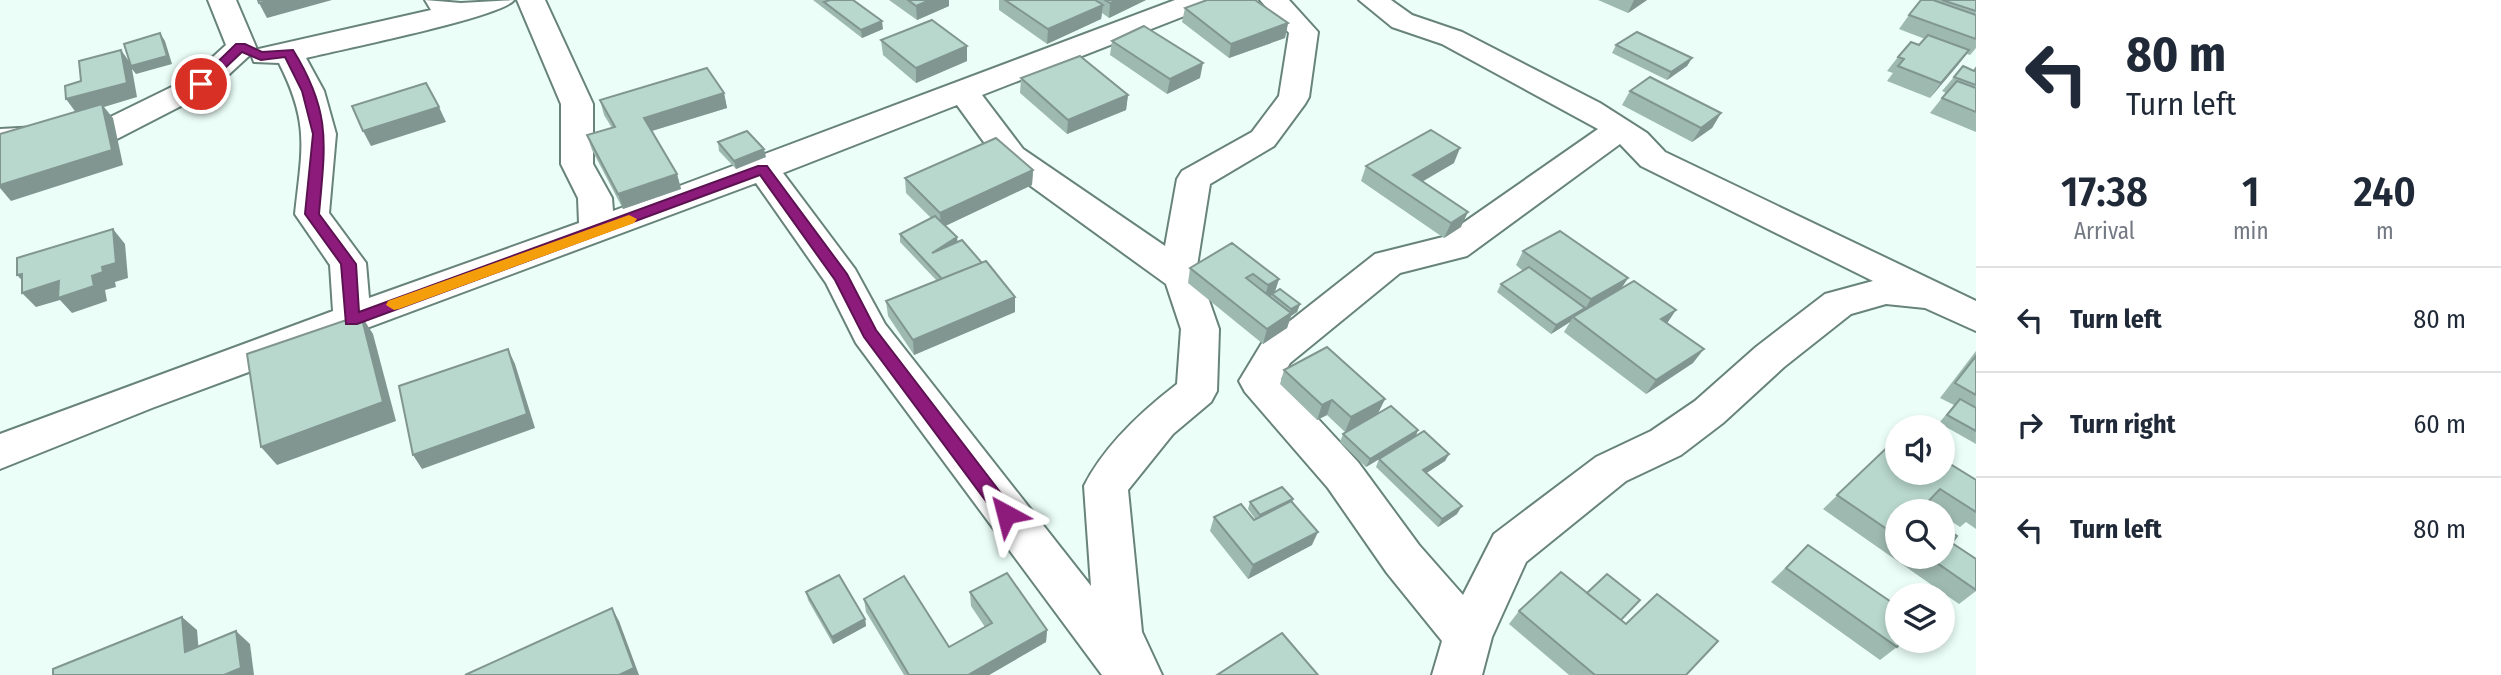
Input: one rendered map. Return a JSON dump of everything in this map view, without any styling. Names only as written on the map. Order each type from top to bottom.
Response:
[{"type":"street","points":[[222,0],[241,47],[261,56],[289,53],[449,6],[500,0]]},
{"type":"street","points":[[531,0],[578,104],[577,164],[594,198],[597,231]]},
{"type":"street","points":[[0,452],[138,397],[763,169],[1200,0]]},
{"type":"street","points":[[1135,675],[1118,633],[1106,486],[1158,422],[1197,391],[1200,329],[1179,267],[1194,179],[1263,139],[1294,97],[1304,33],[1274,0]]},
{"type":"street","points":[[1373,0],[1402,21],[1452,38],[1589,110],[1636,141],[1653,159],[1706,182],[1976,317]]},
{"type":"street","points":[[0,138],[102,134],[201,84],[241,47]]},
{"type":"street","points":[[289,53],[309,91],[320,134],[312,214],[348,264],[352,320]]},
{"type":"street","points":[[963,91],[1011,156],[1183,277]]},
{"type":"street","points":[[1468,636],[1403,559],[1343,475],[1259,381],[1276,353],[1388,263],[1454,247],[1618,130]]},
{"type":"street","points":[[763,169],[842,278],[870,333],[975,474],[1135,675]]},
{"type":"street","points":[[1457,675],[1468,636],[1510,548],[1611,469],[1666,443],[1709,412],[1770,356],[1838,304],[1886,291],[1935,296]]},
{"type":"building","points":[[853,0],[882,21],[861,30],[824,2]]},
{"type":"building","points":[[908,0],[930,0],[916,6]]},
{"type":"building","points":[[1005,0],[1095,0],[1103,5],[1048,29]]},
{"type":"building","points":[[1207,0],[1255,0],[1288,23],[1231,44],[1185,8]]},
{"type":"building","points":[[1921,0],[1933,0],[1976,15],[1976,39],[1909,15]]},
{"type":"building","points":[[1942,0],[1976,0],[1976,11]]},
{"type":"building","points":[[932,20],[967,46],[916,68],[881,40]]},
{"type":"building","points":[[1144,26],[1203,63],[1170,79],[1112,41]]},
{"type":"building","points":[[1637,32],[1692,58],[1671,72],[1616,45]]},
{"type":"building","points":[[160,33],[167,56],[131,66],[124,44]]},
{"type":"building","points":[[1928,35],[1969,50],[1941,83],[1898,66],[1904,59],[1898,57],[1911,42],[1919,45]]},
{"type":"building","points":[[121,50],[127,83],[66,99],[65,86],[81,81],[79,61]]},
{"type":"building","points":[[1080,56],[1128,95],[1068,120],[1021,78]]},
{"type":"building","points":[[1963,66],[1974,71],[1976,68],[1976,85],[1954,77]]},
{"type":"building","points":[[707,68],[724,93],[644,118],[677,174],[618,194],[587,135],[615,127],[600,100]]},
{"type":"building","points":[[1650,77],[1721,113],[1701,128],[1630,91]]},
{"type":"building","points":[[1957,81],[1976,88],[1976,112],[1942,98]]},
{"type":"building","points":[[426,83],[439,107],[363,131],[352,106]]},
{"type":"building","points":[[102,104],[112,150],[0,185],[0,134]]},
{"type":"building","points":[[1431,130],[1460,148],[1413,175],[1468,212],[1451,223],[1366,166]]},
{"type":"building","points":[[747,131],[764,149],[734,161],[718,142]]},
{"type":"building","points":[[996,138],[1033,170],[940,213],[905,178]]},
{"type":"building","points":[[935,216],[957,237],[932,253],[962,240],[982,263],[942,279],[900,234]]},
{"type":"building","points":[[113,229],[116,263],[102,267],[103,272],[92,276],[94,286],[58,298],[59,281],[22,293],[22,274],[17,275],[17,258]]},
{"type":"building","points":[[1560,231],[1628,278],[1591,299],[1523,251]]},
{"type":"building","points":[[1232,243],[1279,279],[1268,285],[1253,274],[1246,278],[1291,313],[1267,329],[1190,268]]},
{"type":"building","points":[[986,261],[1015,297],[913,340],[886,301]]},
{"type":"building","points":[[1529,267],[1585,308],[1556,325],[1501,284]]},
{"type":"building","points":[[1634,281],[1676,310],[1661,319],[1704,349],[1656,380],[1573,317]]},
{"type":"building","points":[[1280,289],[1300,304],[1291,309],[1272,294]]},
{"type":"building","points":[[361,315],[383,402],[261,447],[247,354]]},
{"type":"building","points":[[1327,347],[1385,399],[1351,417],[1332,400],[1322,405],[1284,370]]},
{"type":"building","points":[[508,349],[527,414],[413,455],[399,386]]},
{"type":"building","points":[[1976,356],[1976,395],[1955,383]]},
{"type":"building","points":[[1960,399],[1976,408],[1976,431],[1955,419],[1955,415],[1947,415]]},
{"type":"building","points":[[1391,406],[1418,430],[1370,459],[1343,434]]},
{"type":"building","points":[[1424,431],[1449,454],[1423,470],[1462,506],[1442,519],[1379,459]]},
{"type":"building","points":[[1885,449],[1885,485],[1955,485],[1955,467],[1976,480],[1976,512],[1940,489],[1930,499],[1885,499],[1885,528],[1837,495]]},
{"type":"building","points":[[1282,487],[1293,499],[1260,515],[1250,502]]},
{"type":"building","points":[[1291,501],[1318,532],[1253,565],[1214,517],[1241,504],[1254,520]]},
{"type":"building","points":[[1808,545],[1885,598],[1885,638],[1786,568]]},
{"type":"building","points":[[1955,545],[1976,559],[1976,590],[1946,569],[1955,569]]},
{"type":"building","points":[[1561,572],[1626,624],[1657,594],[1718,641],[1686,675],[1595,675],[1519,611]]},
{"type":"building","points":[[1007,573],[1047,630],[968,675],[909,675],[864,599],[904,576],[949,647],[992,623],[970,592]]},
{"type":"building","points":[[1607,574],[1640,600],[1621,620],[1587,593]]},
{"type":"building","points":[[839,575],[865,619],[832,637],[806,592]]},
{"type":"building","points":[[612,608],[634,668],[619,675],[465,675]]},
{"type":"building","points":[[182,617],[185,652],[236,631],[241,668],[224,675],[53,675],[53,669]]},
{"type":"building","points":[[1282,633],[1318,675],[1217,675]]},
{"type":"slow traffic","points":[[394,305],[629,219]]},
{"type":"route","points":[[201,84],[241,47],[261,56],[289,53],[309,91],[320,134],[312,214],[348,264],[352,320],[763,169],[842,278],[870,333],[1006,514]]}]
